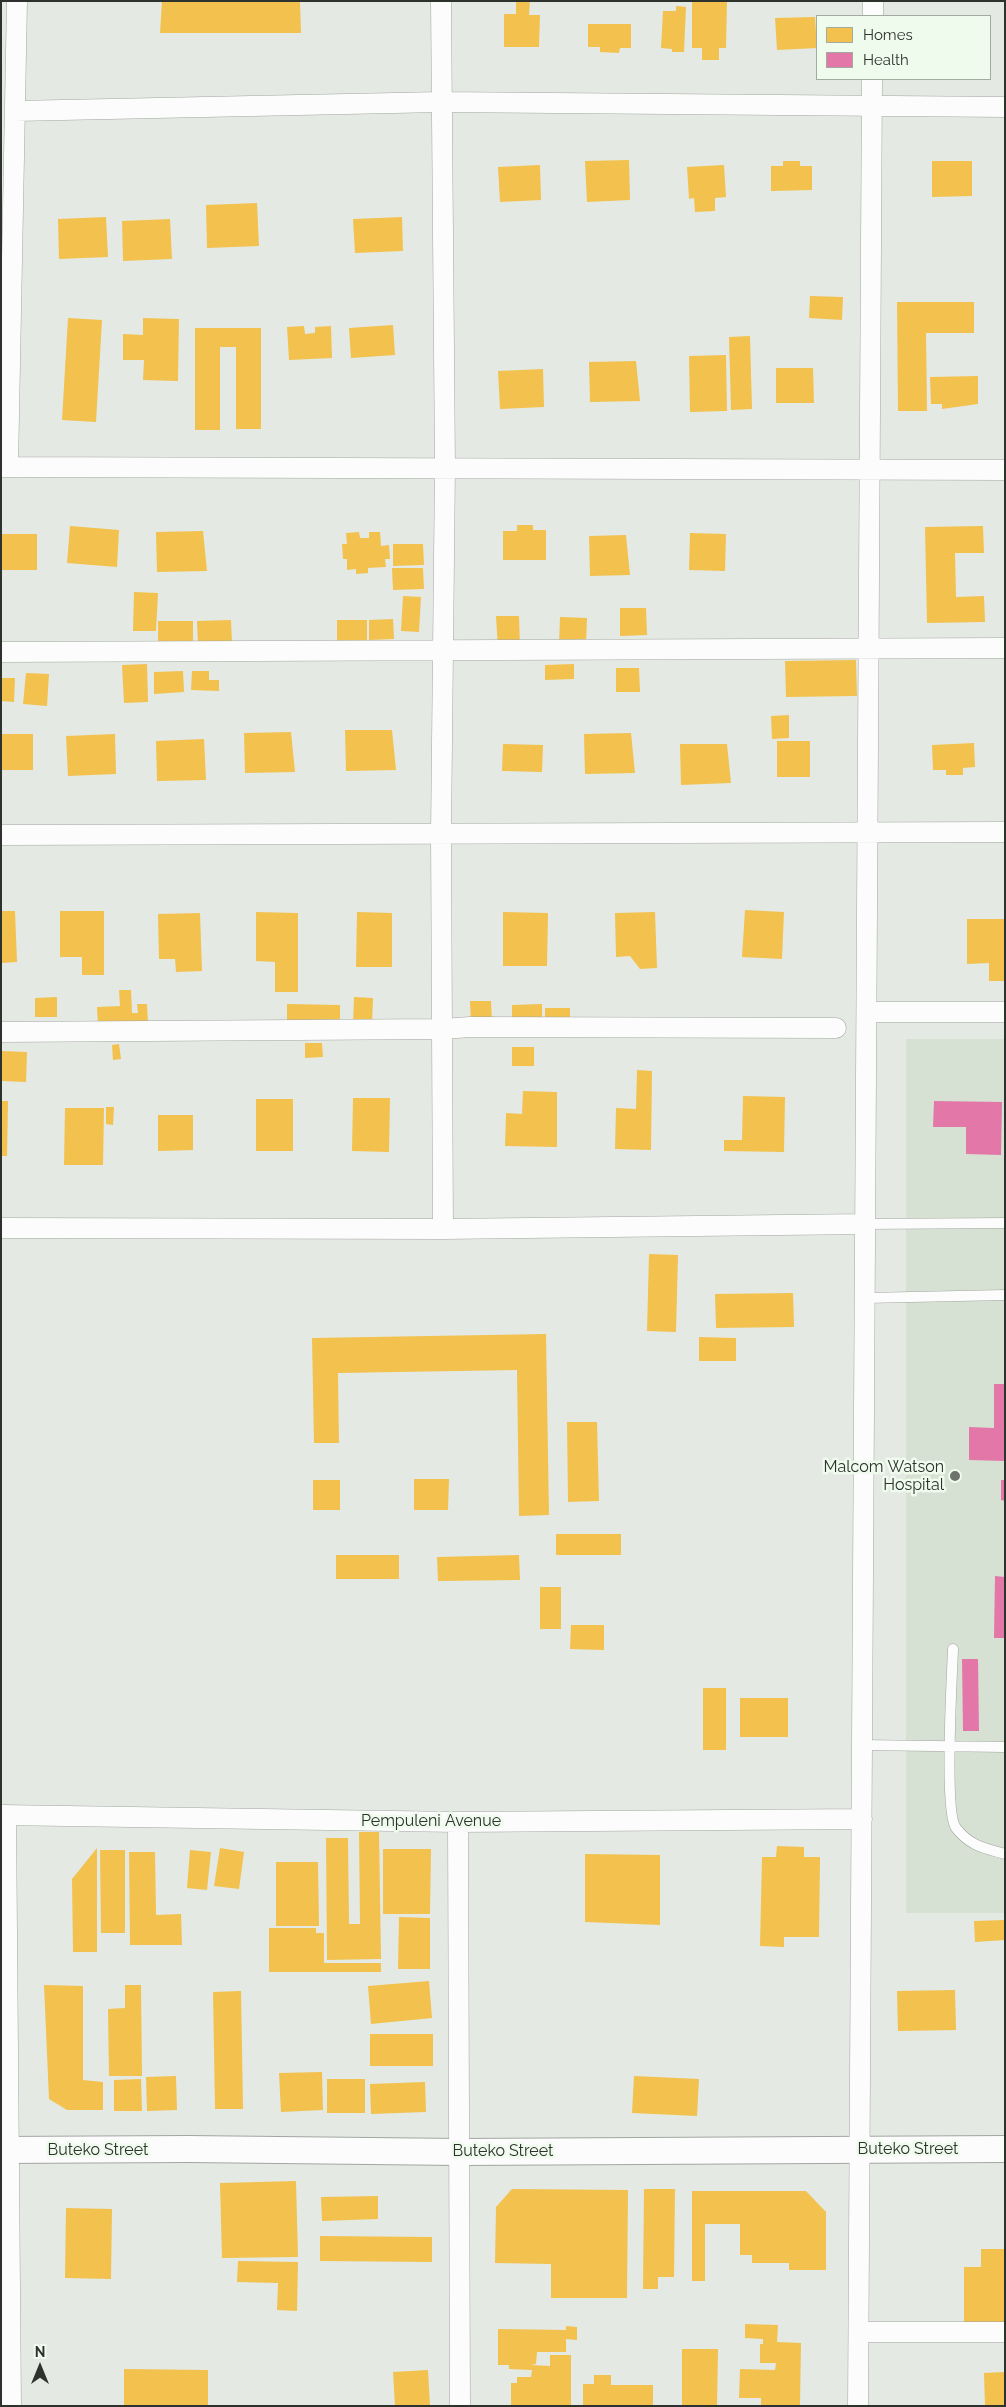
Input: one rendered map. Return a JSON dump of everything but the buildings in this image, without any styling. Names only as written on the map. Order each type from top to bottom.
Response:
[{"type":"street","points":[[17,1],[4,466],[1005,470]]},
{"type":"street","points":[[440,1],[445,467],[441,834],[443,1229]]},
{"type":"street","points":[[873,1],[873,15]]},
{"type":"street","points":[[858,2406],[872,80]]},
{"type":"street","points":[[15,111],[440,102],[1005,108]]},
{"type":"street","points":[[1,652],[869,647],[1005,648]]},
{"type":"street","points":[[1,835],[1005,832]]},
{"type":"street","points":[[867,1012],[1005,1012]]},
{"type":"street","points":[[1,1032],[443,1029],[470,1027],[836,1028]]},
{"type":"street","points":[[1,1228],[443,1229],[866,1224]]},
{"type":"street","points":[[4,1815],[5,2150],[10,2406]]},
{"type":"street","name":"Pempuleni Avenue","points":[[4,1815],[458,1822],[862,1819]]},
{"type":"street","points":[[458,1822],[460,2406]]},
{"type":"street","name":"Buteko Street","points":[[5,2150],[198,2149],[460,2152],[860,2148],[1005,2149]]},
{"type":"street","points":[[859,2332],[1005,2332]]},
{"type":"lane","points":[[866,1224],[1005,1223]]},
{"type":"lane","points":[[865,1298],[1005,1295]]},
{"type":"lane","points":[[954,1650],[949,1791],[954,1826],[976,1846],[1005,1854]]},
{"type":"lane","points":[[862,1745],[1005,1747]]},
{"type":"shaded area","name":"Malcom Watson Hospital","points":[[906,1039],[1005,1039],[1005,1913],[906,1913]]},
{"type":"place","name":"Malcom Watson Hospital","points":[[955,1476]]}]
